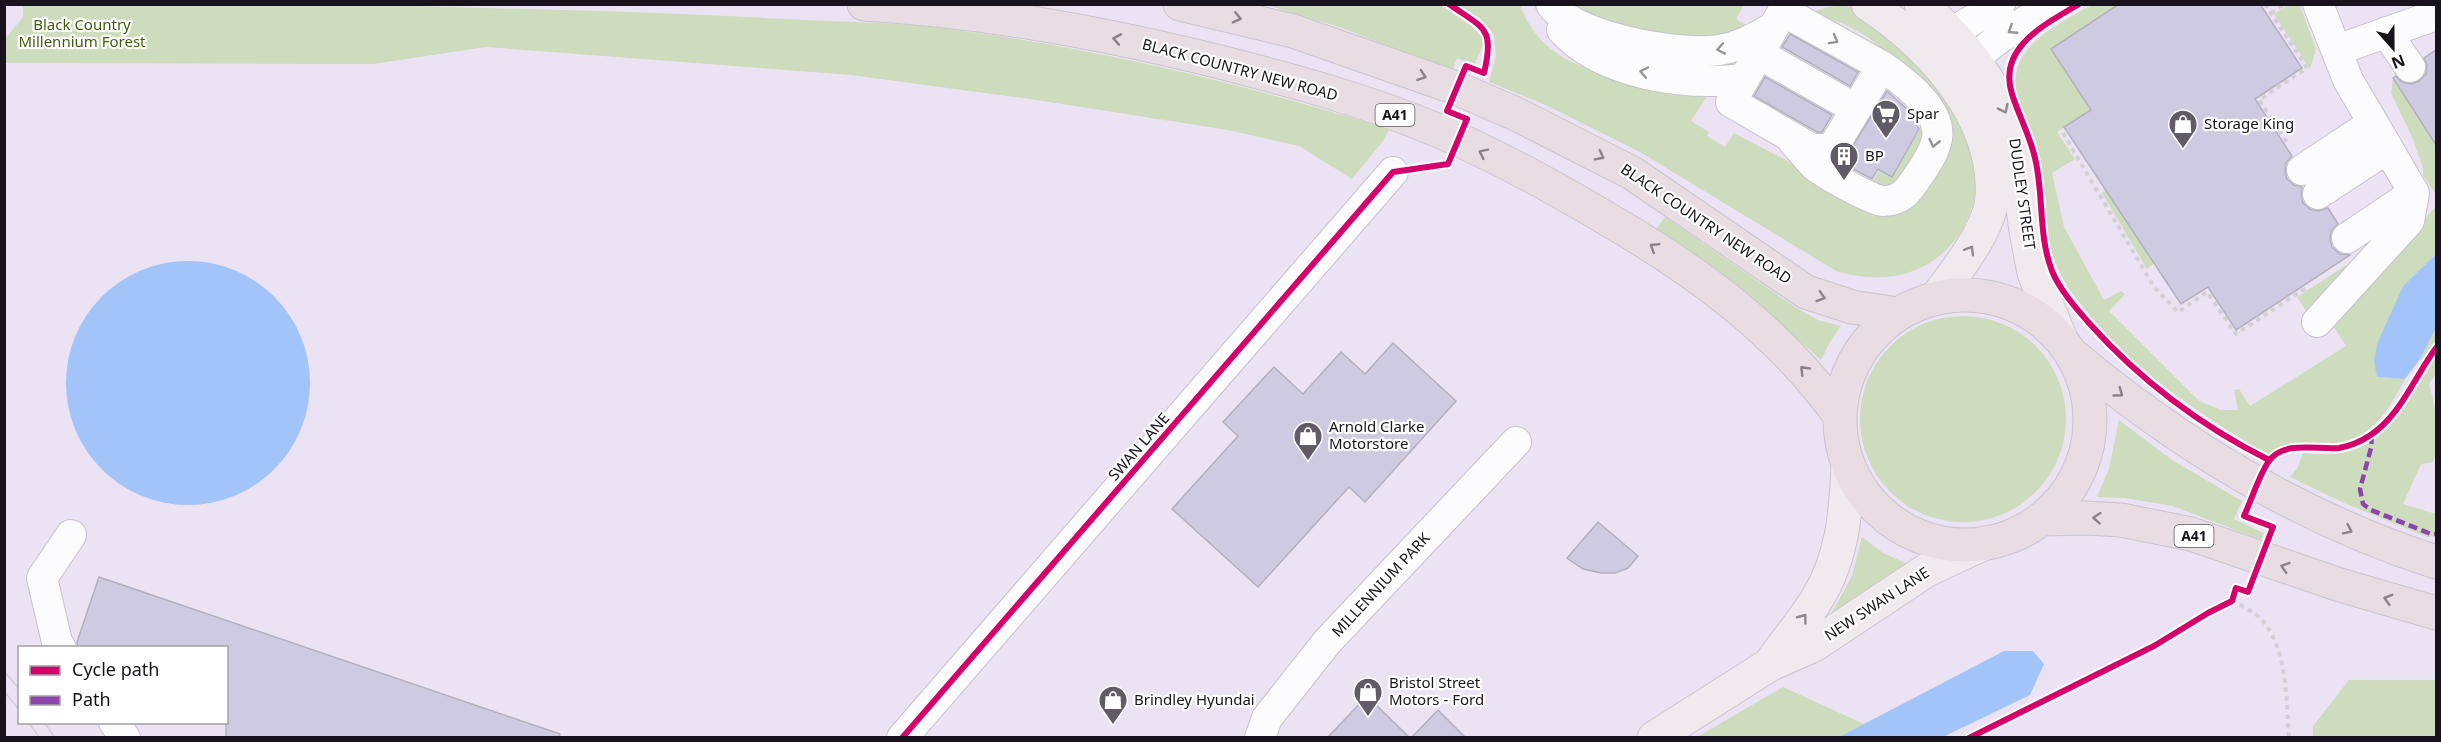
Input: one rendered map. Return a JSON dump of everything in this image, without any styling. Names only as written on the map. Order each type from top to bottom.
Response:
[{"type":"highway","name":"BLACK COUNTRY NEW ROAD","points":[[864,4],[996,17],[1154,46],[1299,82],[1439,131],[1548,184],[1657,248],[1769,333],[1815,381],[1840,416]]},
{"type":"highway","name":"BLACK COUNTRY NEW ROAD","points":[[1180,4],[1293,31],[1456,88],[1516,114],[1632,172],[1806,292],[1852,307],[1897,314]]},
{"type":"highway","points":[[2067,347],[2082,372],[2089,398],[2089,442],[2075,480],[2059,502],[2041,519],[2018,533],[1985,543],[1947,544],[1903,529],[1889,519],[1865,495],[1848,464],[1842,442],[1840,416],[1844,389],[1856,359],[1878,330],[1897,314],[1937,297],[1973,294],[2007,301],[2035,315],[2111,387],[2179,436],[2258,486],[2361,536],[2432,558]]},
{"type":"highway","name":"A41","points":[[2041,519],[2121,520],[2191,534],[2340,585],[2436,613]]},
{"type":"main road","name":"DUDLEY STREET","points":[[1868,4],[1963,77],[1999,99],[2013,133],[2034,273],[2067,347]]},
{"type":"main road","name":"DUDLEY STREET","points":[[1921,4],[1951,33],[1989,161],[1992,199],[1981,231],[1966,257],[1937,297]]},
{"type":"main road","name":"NEW SWAN LANE","points":[[1769,665],[1818,599],[1834,563],[1845,522],[1848,464]]},
{"type":"main road","name":"NEW SWAN LANE","points":[[1654,738],[1769,665],[1814,645],[1927,570],[1985,543]]},
{"type":"street","points":[[1545,4],[1553,20],[1567,35],[1589,52],[1621,67],[1668,77],[1717,82],[1738,91],[1786,134],[1815,166],[1870,197],[1887,201],[1906,194],[1930,158],[1937,138],[1935,122],[1927,107],[1908,84],[1882,66],[1781,14]]},
{"type":"street","points":[[1551,4],[1568,20],[1621,41],[1701,52],[1721,50],[1747,43],[1781,14]]},
{"type":"street","points":[[1951,33],[2000,4]]},
{"type":"street","points":[[1963,77],[1997,40],[2052,4]]},
{"type":"street","points":[[2318,4],[2348,80],[2414,193],[2409,221],[2318,322]]},
{"type":"street","points":[[1738,91],[1781,14]]},
{"type":"street","points":[[2337,50],[2398,21],[2436,15]]},
{"type":"street","points":[[2398,21],[2409,67]]},
{"type":"street","points":[[1758,54],[1856,109]]},
{"type":"street","points":[[1786,134],[1812,149],[1833,149],[1882,66]]},
{"type":"street","points":[[2308,177],[2381,136]]},
{"type":"street","name":"SWAN LANE","points":[[902,738],[1394,172]]},
{"type":"street","points":[[2347,238],[2414,193]]},
{"type":"street","name":"MILLENNIUM PARK","points":[[1260,738],[1267,718],[1327,642],[1516,442]]},
{"type":"street","points":[[60,646],[42,578],[70,535]]},
{"type":"street","points":[[115,724],[125,738]]},
{"type":"path","points":[[1449,4],[1472,19],[1488,35],[1490,50],[1484,73]]},
{"type":"path","points":[[2265,4],[2307,68],[2259,100],[2308,177]]},
{"type":"path","points":[[2270,14],[2285,4]]},
{"type":"path","points":[[2063,133],[2154,287],[2178,312],[2207,292],[2236,334],[2313,284]]},
{"type":"path","points":[[2224,605],[2233,598],[2263,621],[2274,641],[2282,663],[2289,738]]},
{"type":"green space","name":"Black Country Millennium Forest","points":[[355,4],[679,14],[933,27],[1107,55],[1277,96],[1389,129],[1384,140],[1352,179],[1299,146],[1228,130],[1030,99],[851,75],[486,47],[373,64],[5,63],[5,39],[23,17],[23,5]]},
{"type":"green space","points":[[2290,4],[2300,5],[2316,49],[2310,69],[2274,14]]},
{"type":"green space","points":[[1267,5],[1440,5],[1469,24],[1482,37],[1483,46],[1474,65],[1457,58],[1452,71],[1342,28]]},
{"type":"green space","points":[[1458,5],[1520,5],[1539,38],[1565,58],[1597,72],[1670,90],[1707,96],[1691,121],[1709,132],[1707,136],[1725,147],[1734,133],[1873,206],[1946,147],[1903,64],[1866,36],[1844,24],[1812,13],[1832,7],[1852,7],[1878,24],[1926,67],[1962,122],[1976,149],[1977,181],[1971,209],[1960,233],[1943,253],[1921,267],[1896,276],[1867,277],[1836,271],[1640,152],[1548,106],[1489,82],[1496,56],[1494,34],[1478,17]]},
{"type":"green space","points":[[1572,5],[1744,5],[1736,19],[1749,27],[1707,42],[1621,31]]},
{"type":"green space","points":[[2092,5],[2119,5],[2091,110],[2057,132],[2075,159],[2052,173],[2064,227],[2104,300],[2121,291],[2125,294],[2109,311],[2199,401],[2221,410],[2238,410],[2234,390],[2239,389],[2250,406],[2346,346],[2334,327],[2436,206],[2436,254],[2403,286],[2377,377],[2405,379],[2386,411],[2370,429],[2360,436],[2336,443],[2295,444],[2270,456],[2196,410],[2151,375],[2108,336],[2067,285],[2058,269],[2049,240],[2039,153],[2019,102],[2016,77],[2019,63],[2038,39]]},
{"type":"green space","points":[[2393,78],[2426,128],[2436,122],[2436,195],[2423,175],[2423,168],[2413,139],[2391,93]]},
{"type":"green space","points":[[1922,126],[1926,129],[1902,189],[1870,185],[1880,170],[1892,177]]},
{"type":"green space","points":[[2105,190],[2154,263],[2147,269],[2102,193]]},
{"type":"green space","points":[[1665,217],[1795,307],[1818,320],[1841,326],[1821,360],[1761,307],[1655,231]]},
{"type":"green space","points":[[2362,255],[2308,314],[2297,297]]},
{"type":"green space","points":[[1963,316],[1983,318],[2002,324],[2036,346],[2058,380],[2064,399],[2066,419],[2064,439],[2058,458],[2036,492],[2002,514],[1983,520],[1963,522],[1943,520],[1924,514],[1890,492],[1868,458],[1862,439],[1860,419],[1862,399],[1868,380],[1890,346],[1924,324],[1943,318]]},
{"type":"green space","points":[[2436,328],[2436,374],[2429,384],[2437,423],[2437,442],[2433,462],[2421,464],[2403,504],[2436,514],[2436,536],[2427,537],[2344,503],[2290,477],[2298,467],[2303,453],[2328,454],[2349,451],[2366,445],[2381,434],[2405,406],[2429,368],[2420,359]]},
{"type":"green space","points":[[2119,420],[2172,460],[2242,501],[2234,519],[2264,533],[2261,540],[2173,506],[2124,498],[2097,497],[2109,469]]},
{"type":"green space","points":[[1862,537],[1883,553],[1908,564],[1831,614],[1852,576]]},
{"type":"green space","points":[[2349,680],[2436,680],[2436,737],[2313,737],[2313,726]]},
{"type":"green space","points":[[1783,687],[1864,724],[1839,737],[1697,737]]},
{"type":"water","points":[[2436,254],[2436,328],[2420,359],[2405,379],[2377,377],[2374,361],[2377,344],[2403,286]]},
{"type":"water","points":[[188,261],[212,263],[235,270],[246,275],[274,297],[296,325],[301,336],[308,359],[310,383],[308,407],[301,430],[296,441],[274,469],[246,491],[235,496],[212,503],[188,505],[164,503],[141,496],[130,491],[102,469],[80,441],[75,430],[68,407],[66,383],[68,359],[75,336],[80,325],[102,297],[130,275],[141,270],[164,263]]},
{"type":"water","points":[[2004,651],[2033,651],[2044,664],[2030,695],[1943,737],[1839,737]]},
{"type":"building","name":"Storage King","points":[[2119,4],[2260,4],[2302,68],[2255,99],[2292,156],[2286,163],[2287,179],[2294,185],[2302,187],[2303,203],[2310,209],[2318,211],[2328,208],[2338,224],[2331,231],[2332,247],[2340,254],[2350,255],[2236,330],[2208,287],[2181,304],[2064,127],[2091,110],[2051,49]]},
{"type":"building","points":[[1790,34],[1858,72],[1850,86],[1782,47]]},
{"type":"building","points":[[2436,50],[2436,145],[2393,78],[2396,76],[2402,82],[2411,84],[2419,81],[2426,74],[2427,65],[2424,58]]},
{"type":"building","points":[[1765,77],[1832,115],[1822,132],[1817,132],[1754,96]]},
{"type":"building","points":[[1887,91],[1907,109],[1919,129],[1892,177],[1878,169],[1872,179],[1842,163]]},
{"type":"building","name":"Arnold Clarke Motorstore","points":[[1393,343],[1456,401],[1365,502],[1349,487],[1258,587],[1172,509],[1238,436],[1223,422],[1274,367],[1303,394],[1341,352],[1365,374]]},
{"type":"building","points":[[1598,522],[1638,556],[1628,568],[1615,573],[1601,573],[1583,569],[1567,558]]},
{"type":"building","points":[[99,577],[560,734],[559,738],[226,738],[228,646],[78,646],[77,642]]},
{"type":"building","name":"Bristol Street Motors - Ford","points":[[1367,696],[1410,738],[1327,738]]},
{"type":"building","name":"Bristol Street Motors - Ford","points":[[1438,710],[1466,738],[1411,738]]},
{"type":"tram line","points":[[4,671],[18,688]]},
{"type":"tram line","points":[[4,691],[18,708]]},
{"type":"tram line","points":[[30,724],[40,738]]},
{"type":"tram line","points":[[45,724],[55,738]]},
{"type":"marked path","points":[[2372,435],[2371,448],[2360,489],[2363,504],[2371,510],[2436,534]]},
{"type":"cycle path","points":[[902,738],[1393,172],[1448,164],[1467,119],[1447,111],[1466,66],[1484,73],[1488,46],[1484,31],[1449,4]]},
{"type":"cycle path","points":[[2079,4],[2052,20],[2028,39],[2018,50],[2009,77],[2012,94],[2035,158],[2045,243],[2052,271],[2073,305],[2129,364],[2196,417],[2269,460]]},
{"type":"cycle path","points":[[1969,738],[2154,646],[2232,601],[2236,588],[2248,592],[2273,527],[2244,516],[2269,461],[2283,450],[2302,447],[2339,448],[2355,444],[2369,436],[2390,418],[2436,348]]},
{"type":"place","name":"Spar","points":[[1886,140]]},
{"type":"place","name":"Storage King","points":[[2183,150]]},
{"type":"place","name":"BP","points":[[1844,182]]},
{"type":"place","name":"Arnold Clarke Motorstore","points":[[1308,462]]},
{"type":"place","name":"Bristol Street Motors - Ford","points":[[1368,718]]},
{"type":"place","name":"Brindley Hyundai","points":[[1113,726]]}]
